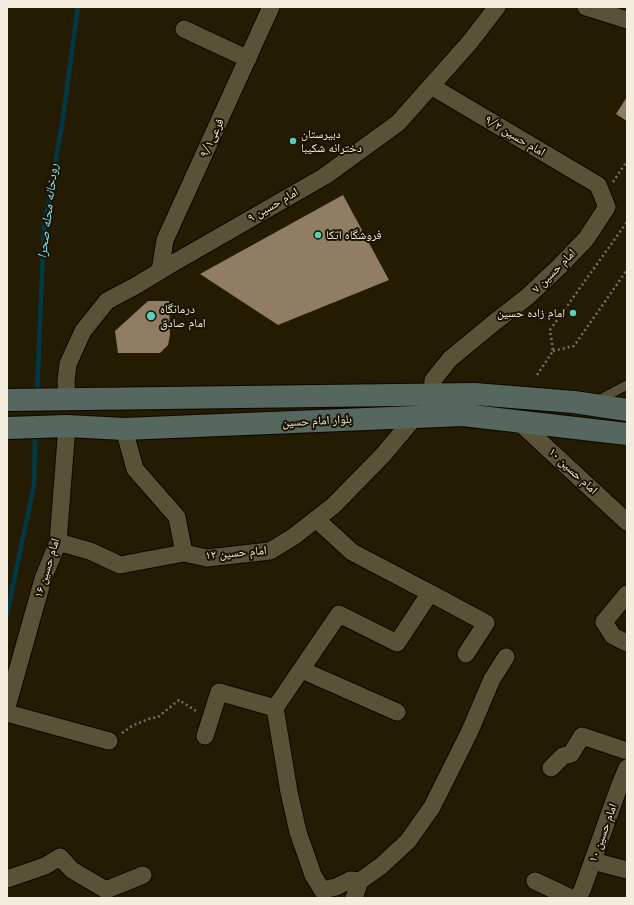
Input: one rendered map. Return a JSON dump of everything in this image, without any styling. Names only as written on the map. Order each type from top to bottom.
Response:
[{"type":"main road","name":"بلوار امام حسین","points":[[7,398],[67,399],[475,394],[574,402],[627,410]]},
{"type":"main road","name":"بلوار امام حسین","points":[[7,428],[67,426],[124,430],[463,415],[627,434]]},
{"type":"street","name":"فرعی۹/۱","points":[[160,271],[165,240],[271,7]]},
{"type":"street","name":"امام حسین ۹","points":[[67,399],[66,381],[68,364],[84,331],[108,301],[325,176],[398,123],[470,42],[497,7]]},
{"type":"street","points":[[586,7],[627,20]]},
{"type":"street","points":[[184,29],[248,59]]},
{"type":"street","name":"امام حسین ۹/۲","points":[[431,86],[601,191]]},
{"type":"street","name":"امام حسین ۷","points":[[432,394],[433,380],[450,359],[527,297],[586,239],[607,207],[601,191]]},
{"type":"street","name":"امام حسین ۱۲","points":[[58,542],[90,551],[120,565],[184,553],[207,558],[270,551],[293,537],[333,506],[383,455],[415,417]]},
{"type":"street","name":"امام حسین ۱۰","points":[[518,421],[627,522]]},
{"type":"street","name":"امام حسین ۱۶","points":[[7,707],[43,579],[58,542],[67,426]]},
{"type":"street","points":[[124,430],[135,469],[177,517],[184,553]]},
{"type":"street","points":[[316,519],[352,552],[486,623],[466,654]]},
{"type":"street","points":[[360,881],[350,880],[336,887],[322,890],[313,875],[298,832],[289,792],[275,708],[339,614],[397,643],[430,593]]},
{"type":"street","points":[[627,594],[604,622],[612,636],[627,643]]},
{"type":"street","points":[[354,898],[360,881],[381,866],[408,841],[432,807],[469,733],[492,679],[506,657]]},
{"type":"street","points":[[302,670],[397,712]]},
{"type":"street","points":[[205,736],[219,692],[275,708]]},
{"type":"street","points":[[7,713],[109,740]]},
{"type":"street","points":[[551,768],[563,756],[571,754],[582,736],[627,751]]},
{"type":"street","name":"امام حسین ۱۰","points":[[578,898],[627,768]]},
{"type":"street","points":[[7,879],[45,866],[60,857],[72,870],[106,890],[143,875]]},
{"type":"street","points":[[593,861],[627,870]]},
{"type":"street","points":[[535,881],[571,898]]},
{"type":"lane","points":[[590,405],[627,385]]},
{"type":"path","points":[[601,191],[627,161]]},
{"type":"path","points":[[553,352],[550,330],[627,222]]},
{"type":"path","points":[[537,375],[553,352],[574,346],[627,270]]},
{"type":"path","points":[[109,740],[132,726],[148,719],[158,717],[179,700],[210,719]]},
{"type":"building","points":[[627,97],[627,121],[616,114]]},
{"type":"building","name":"فروشگاه اتکا","points":[[343,195],[389,280],[278,325],[200,274]]},
{"type":"building","name":"درمانگاه امام صادق","points":[[148,301],[169,301],[170,335],[168,345],[160,353],[118,353],[115,331]]},
{"type":"waterway","name":"رودخانه محله صحرا","points":[[37,394],[44,228],[62,124],[78,7]]},
{"type":"waterway","name":"رودخانه محله صحرا","points":[[7,614],[34,485],[35,436]]},
{"type":"place","name":"دبیرستان دخترانه شکیبا","points":[[293,141]]},
{"type":"place","name":"فروشگاه اتکا","points":[[318,235]]},
{"type":"place","name":"امام زاده حسین","points":[[573,313]]},
{"type":"place","name":"درمانگاه امام صادق","points":[[151,316]]}]
